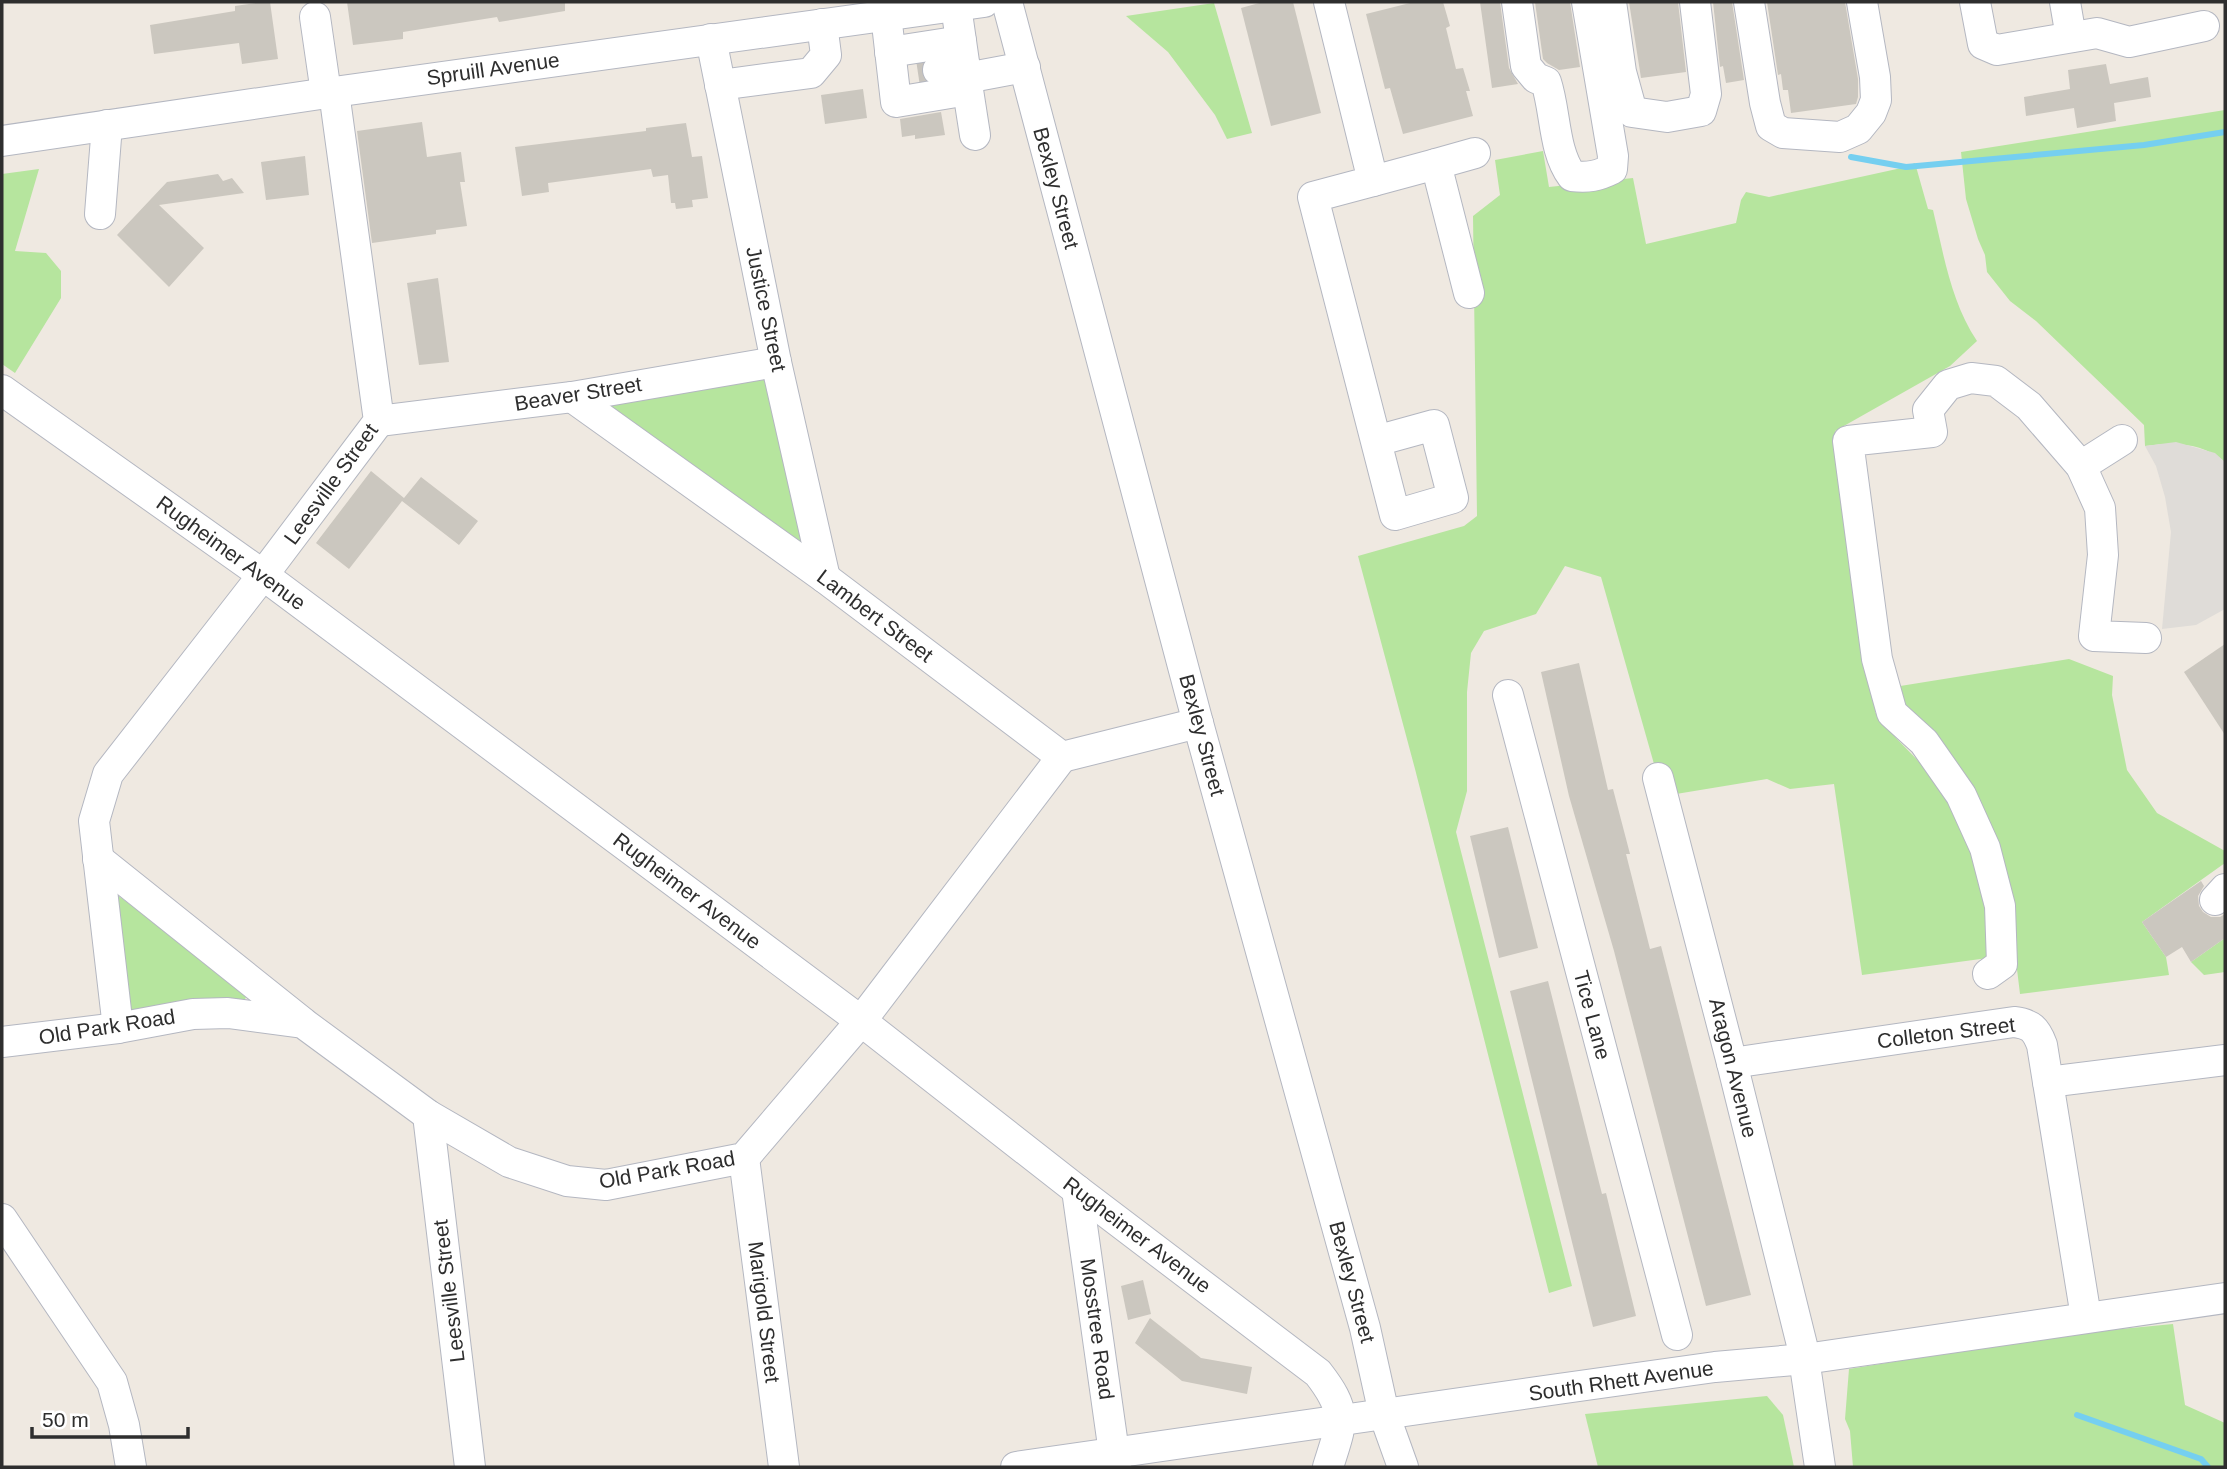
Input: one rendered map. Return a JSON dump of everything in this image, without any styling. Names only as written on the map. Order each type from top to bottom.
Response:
[{"type":"street","name":"Bexley Street","points":[[1007,2],[1198,723],[1365,1328],[1384,1414],[1403,1467]]},
{"type":"street","points":[[1329,2],[1373,181]]},
{"type":"street","points":[[1517,2],[1526,66],[1536,78],[1546,82],[1563,164],[1572,176],[1581,177],[1597,176],[1612,169],[1613,156],[1587,2]]},
{"type":"street","points":[[1611,2],[1621,72],[1632,112],[1667,117],[1701,111],[1706,94],[1695,2]]},
{"type":"street","points":[[1749,2],[1771,125],[1783,133],[1840,137],[1858,129],[1871,113],[1876,100],[1875,77],[1862,2]]},
{"type":"street","points":[[1975,2],[1983,44],[1997,50],[2097,33],[2129,42],[2204,26]]},
{"type":"street","points":[[2065,2],[2071,37]]},
{"type":"street","points":[[937,68],[970,4]]},
{"type":"street","name":"Spruill Avenue","points":[[2,141],[330,92],[970,4]]},
{"type":"street","points":[[886,15],[937,68],[975,135]]},
{"type":"street","name":"Leesville Street","points":[[118,1028],[94,821],[108,774],[379,421],[330,92],[315,17]]},
{"type":"street","points":[[720,85],[811,73],[826,55],[822,24]]},
{"type":"street","name":"Justice Street","points":[[710,39],[776,362],[825,578]]},
{"type":"street","points":[[937,68],[1025,67]]},
{"type":"street","points":[[100,214],[107,125]]},
{"type":"street","points":[[1376,441],[1313,197],[1475,153]]},
{"type":"street","points":[[1436,164],[1469,293]]},
{"type":"street","name":"Beaver Street","points":[[379,421],[572,397],[776,362]]},
{"type":"street","points":[[1988,974],[2002,964],[2000,906],[1985,848],[1961,795],[1924,742],[1892,713],[1877,659],[1849,442],[1932,432],[1928,410],[1948,385],[1970,378],[1996,381],[2029,405],[2081,466],[2100,508],[2103,555],[2094,636],[2146,638]]},
{"type":"street","name":"Rugheimer Avenue","points":[[2,390],[263,575],[861,1021],[1318,1373],[1334,1393],[1342,1420]]},
{"type":"street","name":"Lambert Street","points":[[572,397],[825,578],[1062,757]]},
{"type":"street","points":[[2081,466],[2122,440]]},
{"type":"street","name":"Tice Lane","points":[[1508,695],[1677,1335]]},
{"type":"street","points":[[1062,757],[1198,723]]},
{"type":"street","name":"Old Park Road","points":[[2,1042],[118,1028],[192,1014],[228,1013],[303,1023],[428,1115],[509,1161],[567,1181],[606,1185],[744,1158],[861,1021],[1062,757]]},
{"type":"street","name":"Aragon Avenue","points":[[1658,778],[1805,1359],[1820,1467]]},
{"type":"street","points":[[98,859],[303,1023]]},
{"type":"street","name":"Colleton Street","points":[[1732,1063],[2014,1021],[2028,1024],[2037,1032],[2042,1045],[2086,1317]]},
{"type":"street","points":[[2048,1082],[2225,1060]]},
{"type":"street","name":"Leesville Street","points":[[428,1115],[470,1467]]},
{"type":"street","name":"Marigold Street","points":[[744,1158],[784,1467]]},
{"type":"street","name":"Mosstree Road","points":[[1077,1190],[1116,1460]]},
{"type":"street","points":[[2,1219],[112,1382],[124,1425],[131,1467]]},
{"type":"street","name":"South Rhett Avenue","points":[[1016,1467],[1116,1460],[1342,1420],[1715,1367],[1805,1359],[2225,1298]]},
{"type":"street","points":[[1648,1377],[1677,1335],[1715,1367]]},
{"type":"street","points":[[1328,1467],[1342,1420]]},
{"type":"green space","points":[[1214,3],[1252,133],[1227,139],[1215,115],[1168,52],[1126,16]]},
{"type":"green space","points":[[2225,110],[2225,462],[2206,450],[2187,445],[2145,446],[2144,425],[2036,321],[2010,301],[1987,272],[1985,255],[1966,199],[1961,152]]},
{"type":"green space","points":[[1543,151],[1549,187],[1633,178],[1646,244],[1736,223],[1741,200],[1746,192],[1769,197],[1915,163],[1928,209],[1933,210],[1955,295],[1977,341],[1950,366],[1835,431],[1875,690],[1875,712],[1928,771],[1953,808],[1969,847],[1989,911],[1988,958],[1862,975],[1834,784],[1790,789],[1767,779],[1670,795],[1658,778],[1601,577],[1565,566],[1536,614],[1484,631],[1471,653],[1467,692],[1467,791],[1456,832],[1572,1286],[1549,1293],[1358,556],[1464,526],[1477,516],[1473,216],[1500,195],[1495,160]]},
{"type":"green space","points":[[39,169],[15,251],[46,253],[61,271],[61,298],[15,373],[2,364],[2,174]]},
{"type":"green space","points":[[766,380],[811,554],[592,401]]},
{"type":"green space","points":[[2069,659],[2113,676],[2112,695],[2127,770],[2157,813],[2225,851],[2225,863],[2142,922],[2166,957],[2169,975],[2020,994],[2004,862],[1978,799],[1897,701],[1894,687]]},
{"type":"green space","points":[[112,889],[245,988],[246,997],[243,1004],[127,1016]]},
{"type":"green space","points":[[2225,938],[2225,972],[2204,975],[2191,962]]},
{"type":"green space","points":[[2173,1324],[2185,1405],[2225,1423],[2225,1467],[1853,1467],[1850,1431],[1845,1419],[1849,1369],[2058,1335]]},
{"type":"green space","points":[[1767,1396],[1783,1415],[1794,1467],[1598,1467],[1585,1414]]},
{"type":"shaded area","points":[[2176,442],[2215,453],[2225,462],[2225,609],[2196,625],[2162,629],[2171,532],[2156,466],[2145,446]]},
{"type":"building","points":[[270,2],[278,59],[242,64],[239,43],[154,54],[150,25],[235,11],[235,6]]},
{"type":"building","points":[[347,2],[565,2],[565,11],[499,22],[497,17],[403,32],[403,39],[353,45]]},
{"type":"building","points":[[1263,2],[1293,2],[1321,113],[1271,126],[1241,8]]},
{"type":"building","points":[[1414,2],[1443,2],[1450,26],[1446,28],[1456,69],[1463,68],[1470,91],[1466,91],[1473,116],[1403,134],[1390,88],[1385,89],[1366,14]]},
{"type":"building","points":[[1480,2],[1500,2],[1509,68],[1518,84],[1492,88]]},
{"type":"building","points":[[1535,2],[1570,2],[1580,67],[1559,70],[1543,59]]},
{"type":"building","points":[[1629,2],[1678,2],[1686,72],[1641,78]]},
{"type":"building","points":[[1713,2],[1732,2],[1744,80],[1726,83],[1723,66],[1720,67]]},
{"type":"building","points":[[1767,2],[1845,2],[1858,79],[1856,104],[1791,113],[1788,90],[1783,90],[1781,74],[1778,75]]},
{"type":"building","points":[[2106,64],[2110,84],[2148,77],[2151,97],[2114,103],[2116,121],[2077,128],[2074,108],[2026,116],[2024,97],[2070,89],[2068,70]]},
{"type":"building","points":[[863,89],[867,118],[825,124],[821,95]]},
{"type":"building","points":[[941,112],[945,135],[915,139],[915,135],[902,137],[900,119]]},
{"type":"building","points":[[422,122],[427,157],[461,152],[465,182],[460,182],[467,226],[436,230],[436,234],[372,243],[357,131]]},
{"type":"building","points":[[686,123],[692,157],[702,156],[708,198],[692,200],[693,207],[676,209],[675,203],[671,203],[668,175],[653,177],[651,169],[548,183],[549,192],[522,196],[515,147],[646,131],[646,128]]},
{"type":"building","points":[[305,156],[309,195],[266,200],[261,162]]},
{"type":"building","points":[[218,174],[223,181],[232,178],[244,193],[159,205],[204,248],[169,287],[117,235],[167,182]]},
{"type":"building","points":[[438,278],[449,362],[419,365],[407,283]]},
{"type":"building","points":[[371,471],[404,498],[421,477],[478,521],[459,545],[402,501],[349,569],[316,543]]},
{"type":"building","points":[[2225,644],[2225,735],[2184,672]]},
{"type":"building","points":[[1579,663],[1608,790],[1613,789],[1630,854],[1626,854],[1650,949],[1661,946],[1751,1295],[1706,1306],[1614,951],[1569,796],[1541,672]]},
{"type":"building","points":[[1508,827],[1538,948],[1499,958],[1470,836]]},
{"type":"building","points":[[2201,881],[2204,886],[2198,896],[2199,906],[2211,917],[2225,914],[2225,938],[2191,962],[2182,947],[2166,957],[2142,922]]},
{"type":"building","points":[[1548,981],[1602,1194],[1606,1193],[1636,1316],[1593,1327],[1510,991]]},
{"type":"building","points":[[1143,1280],[1151,1314],[1128,1320],[1121,1286]]},
{"type":"building","points":[[1150,1318],[1201,1358],[1252,1367],[1247,1394],[1182,1381],[1135,1343]]},
{"type":"waterway","points":[[1851,157],[1906,167],[2144,145],[2225,132]]},
{"type":"waterway","points":[[2077,1415],[2201,1459],[2208,1467]]},
{"type":"tunnel","points":[[918,73],[938,70]]}]
